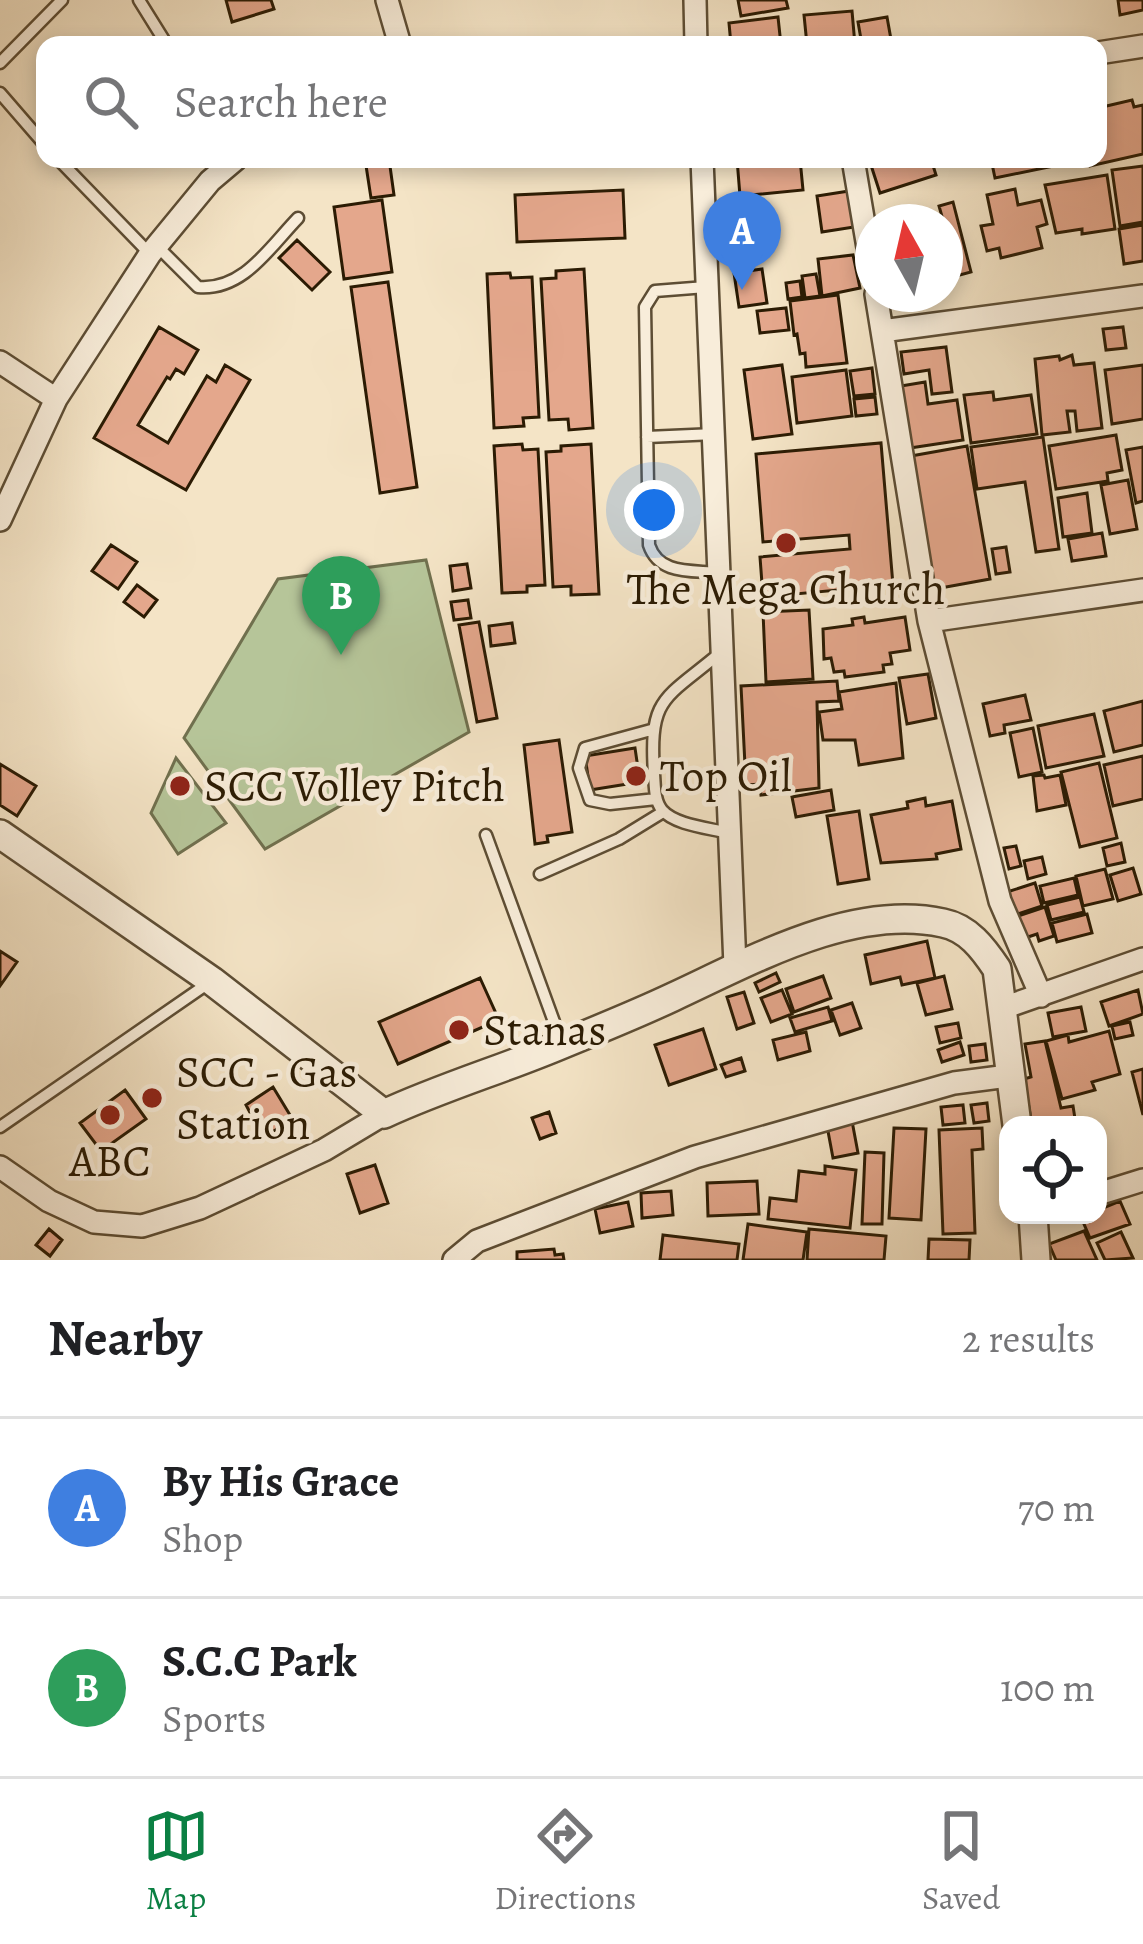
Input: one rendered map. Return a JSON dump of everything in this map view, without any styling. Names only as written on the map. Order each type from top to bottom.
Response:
[{"type":"street","points":[[387,0],[397,36]]},
{"type":"street","points":[[690,36],[695,0]]},
{"type":"street","points":[[1107,52],[1143,46]]},
{"type":"street","points":[[0,520],[56,399],[154,250],[226,168]]},
{"type":"street","points":[[702,168],[735,966]]},
{"type":"street","points":[[855,168],[861,204]]},
{"type":"street","points":[[882,331],[1143,296]]},
{"type":"street","points":[[879,312],[929,621],[1000,902],[1041,996]]},
{"type":"street","points":[[0,362],[56,399]]},
{"type":"street","points":[[929,621],[1143,590]]},
{"type":"street","points":[[0,834],[212,981],[384,1114]]},
{"type":"street","points":[[0,1167],[49,1201],[94,1222],[142,1226],[200,1208],[324,1150],[384,1114],[672,998],[735,966],[839,928],[886,922],[943,923],[963,930],[983,947],[997,969],[1015,1116]]},
{"type":"street","points":[[1003,1008],[1143,959]]},
{"type":"street","points":[[454,1260],[477,1241],[695,1157],[955,1083],[1008,1076]]},
{"type":"street","points":[[1107,1191],[1143,1180]]},
{"type":"street","points":[[1034,1224],[1036,1260]]},
{"type":"lane","points":[[0,63],[62,0]]},
{"type":"lane","points":[[139,0],[161,36]]},
{"type":"lane","points":[[0,94],[36,135]]},
{"type":"lane","points":[[68,168],[198,287],[219,289],[238,281],[298,218]]},
{"type":"lane","points":[[708,286],[664,288],[648,298],[649,545],[653,557],[666,567],[721,573]]},
{"type":"lane","points":[[647,437],[715,434]]},
{"type":"lane","points":[[722,651],[662,701],[651,730],[656,799],[663,812],[732,834]]},
{"type":"lane","points":[[651,730],[585,748],[579,768],[590,800],[610,804],[656,799]]},
{"type":"lane","points":[[540,874],[619,839],[663,812]]},
{"type":"lane","points":[[486,835],[562,1044]]},
{"type":"lane","points":[[0,1126],[212,981]]},
{"type":"green space","points":[[426,560],[469,732],[265,849],[184,738],[278,579]]},
{"type":"green space","name":"SCC Volley Pitch","points":[[176,758],[226,823],[178,854],[151,813]]},
{"type":"building","points":[[226,0],[271,0],[274,9],[232,22]]},
{"type":"building","points":[[738,0],[786,0],[788,8],[741,16]]},
{"type":"building","points":[[1118,0],[1143,0],[1143,10],[1120,15]]},
{"type":"building","points":[[852,11],[854,36],[806,36],[804,15]]},
{"type":"building","points":[[778,17],[780,36],[730,36],[729,23]]},
{"type":"building","points":[[887,17],[890,36],[860,36],[858,22]]},
{"type":"building","points":[[1132,100],[1134,107],[1143,105],[1143,154],[1107,162],[1107,106]]},
{"type":"building","points":[[1143,166],[1143,222],[1120,226],[1112,170]]},
{"type":"building","points":[[366,168],[390,168],[394,195],[371,198]]},
{"type":"building","points":[[738,168],[801,168],[803,190],[740,196]]},
{"type":"building","points":[[872,168],[934,168],[936,175],[880,193]]},
{"type":"building","points":[[993,168],[1044,168],[995,178]]},
{"type":"building","points":[[1107,175],[1115,229],[1056,233],[1045,185]]},
{"type":"building","points":[[1015,189],[1018,205],[1041,200],[1047,224],[1037,227],[1042,248],[1001,258],[999,248],[987,251],[981,226],[993,224],[987,195]]},
{"type":"building","points":[[623,190],[625,238],[517,242],[515,195]]},
{"type":"building","points":[[849,191],[854,227],[822,232],[817,196]]},
{"type":"building","points":[[382,200],[392,272],[344,279],[334,207]]},
{"type":"building","points":[[756,203],[758,220],[737,223],[735,205]]},
{"type":"building","points":[[755,222],[757,237],[740,239],[738,224]]},
{"type":"building","points":[[1143,225],[1143,261],[1124,264],[1119,229]]},
{"type":"building","points":[[297,240],[330,272],[312,290],[279,258]]},
{"type":"building","points":[[963,241],[971,272],[963,274]]},
{"type":"building","points":[[853,255],[855,289],[822,296],[818,259]]},
{"type":"building","points":[[584,269],[593,428],[569,430],[568,419],[549,420],[541,279],[556,278],[556,271]]},
{"type":"building","points":[[762,269],[767,303],[739,307],[734,273]]},
{"type":"building","points":[[510,273],[511,278],[532,277],[539,417],[523,418],[524,426],[494,428],[487,274]]},
{"type":"building","points":[[816,274],[820,296],[805,298],[802,276]]},
{"type":"building","points":[[800,281],[802,297],[788,299],[786,283]]},
{"type":"building","points":[[388,282],[417,487],[380,493],[351,287]]},
{"type":"building","points":[[838,295],[847,363],[806,367],[805,353],[800,354],[794,335],[790,301]]},
{"type":"building","points":[[786,308],[789,330],[760,333],[757,311]]},
{"type":"building","points":[[159,327],[198,350],[184,374],[176,369],[167,377],[138,425],[168,443],[207,376],[216,382],[225,365],[250,380],[186,490],[94,438]]},
{"type":"building","points":[[1123,327],[1126,348],[1106,350],[1103,329]]},
{"type":"building","points":[[946,347],[952,392],[932,394],[929,370],[904,374],[901,352]]},
{"type":"building","points":[[1072,355],[1074,365],[1094,363],[1102,428],[1077,431],[1075,411],[1067,411],[1070,432],[1042,435],[1035,359],[1059,356],[1060,360]]},
{"type":"building","points":[[782,365],[792,434],[753,439],[744,370]]},
{"type":"building","points":[[1143,365],[1143,419],[1112,424],[1105,370]]},
{"type":"building","points":[[872,368],[875,394],[854,396],[850,371]]},
{"type":"building","points":[[846,370],[852,416],[797,423],[792,377]]},
{"type":"building","points":[[925,382],[928,404],[957,400],[963,440],[910,448],[901,386]]},
{"type":"building","points":[[993,392],[994,400],[1031,395],[1037,434],[971,443],[964,395]]},
{"type":"building","points":[[875,397],[877,414],[856,416],[854,399]]},
{"type":"building","points":[[1116,435],[1122,470],[1107,473],[1108,481],[1056,489],[1049,446]]},
{"type":"building","points":[[1043,437],[1059,549],[1036,552],[1025,482],[977,489],[971,447]]},
{"type":"building","points":[[881,443],[893,585],[763,597],[760,557],[850,549],[849,535],[763,542],[756,454]]},
{"type":"building","points":[[522,444],[523,450],[538,449],[545,585],[502,593],[494,446]]},
{"type":"building","points":[[591,444],[599,594],[571,595],[571,586],[553,587],[546,452]]},
{"type":"building","points":[[967,446],[990,579],[935,589],[911,456]]},
{"type":"building","points":[[1143,447],[1143,501],[1136,503],[1126,450]]},
{"type":"building","points":[[1128,480],[1137,529],[1110,534],[1101,485]]},
{"type":"building","points":[[1087,493],[1092,533],[1063,537],[1058,498]]},
{"type":"building","points":[[1102,533],[1106,556],[1072,561],[1068,539]]},
{"type":"building","points":[[111,545],[137,562],[118,589],[92,571]]},
{"type":"building","points":[[1006,547],[1010,572],[996,574],[992,549]]},
{"type":"building","points":[[467,564],[471,588],[453,591],[450,566]]},
{"type":"building","points":[[137,585],[157,600],[144,617],[124,602]]},
{"type":"building","points":[[468,600],[471,618],[454,620],[451,602]]},
{"type":"building","points":[[809,610],[813,679],[766,682],[763,612]]},
{"type":"building","points":[[864,617],[865,623],[905,617],[910,650],[890,653],[892,664],[883,665],[884,672],[845,677],[844,671],[834,672],[831,658],[824,659],[823,629],[853,625],[852,619]]},
{"type":"building","points":[[479,622],[497,718],[477,722],[459,625]]},
{"type":"building","points":[[512,623],[515,643],[491,646],[489,626]]},
{"type":"building","points":[[928,674],[936,718],[907,724],[899,678]]},
{"type":"building","points":[[837,681],[839,701],[817,702],[819,788],[761,795],[760,784],[746,785],[741,686]]},
{"type":"building","points":[[896,683],[903,758],[859,765],[855,740],[823,740],[819,712],[842,709],[839,692]]},
{"type":"building","points":[[1025,695],[1031,720],[1004,725],[1005,733],[990,736],[983,704]]},
{"type":"building","points":[[1143,701],[1143,745],[1114,752],[1104,711]]},
{"type":"building","points":[[1094,714],[1104,756],[1046,768],[1038,726]]},
{"type":"building","points":[[1033,728],[1042,772],[1019,777],[1010,733]]},
{"type":"building","points":[[559,740],[572,832],[547,836],[548,842],[535,844],[524,745]]},
{"type":"building","points":[[635,748],[640,782],[590,790],[585,756]]},
{"type":"building","points":[[1143,756],[1143,799],[1113,806],[1104,765]]},
{"type":"building","points":[[1099,763],[1117,838],[1080,847],[1061,772]]},
{"type":"building","points":[[0,764],[36,786],[17,816],[0,805]]},
{"type":"building","points":[[1060,775],[1066,805],[1037,811],[1033,776]]},
{"type":"building","points":[[831,790],[834,810],[796,817],[792,797]]},
{"type":"building","points":[[925,798],[926,806],[952,801],[961,849],[936,854],[937,859],[881,863],[871,815],[908,808],[907,802]]},
{"type":"building","points":[[859,811],[869,879],[838,884],[827,816]]},
{"type":"building","points":[[1121,843],[1125,862],[1107,866],[1103,848]]},
{"type":"building","points":[[1016,846],[1021,866],[1009,869],[1004,848]]},
{"type":"building","points":[[1042,857],[1046,874],[1028,879],[1024,861]]},
{"type":"building","points":[[1133,868],[1141,894],[1118,901],[1110,875]]},
{"type":"building","points":[[1105,869],[1113,899],[1083,906],[1076,876]]},
{"type":"building","points":[[1074,878],[1078,895],[1044,903],[1040,886]]},
{"type":"building","points":[[1035,883],[1042,906],[1015,915],[1007,892]]},
{"type":"building","points":[[1080,897],[1084,912],[1051,920],[1047,905]]},
{"type":"building","points":[[1045,907],[1054,936],[1039,941],[1037,934],[1025,938],[1018,916]]},
{"type":"building","points":[[1087,914],[1092,933],[1057,942],[1052,923]]},
{"type":"building","points":[[927,941],[935,978],[902,985],[900,977],[871,984],[865,955]]},
{"type":"building","points":[[0,951],[17,962],[0,986]]},
{"type":"building","points":[[776,973],[780,982],[759,992],[755,983]]},
{"type":"building","points":[[823,976],[831,998],[794,1012],[786,989]]},
{"type":"building","points":[[944,976],[952,1009],[926,1015],[917,983]]},
{"type":"building","points":[[480,978],[499,1020],[398,1064],[379,1022]]},
{"type":"building","points":[[782,990],[792,1014],[771,1022],[761,998]]},
{"type":"building","points":[[1138,990],[1143,1014],[1109,1026],[1101,1002]]},
{"type":"building","points":[[744,992],[754,1023],[737,1029],[727,997]]},
{"type":"building","points":[[852,1003],[861,1028],[840,1035],[831,1010]]},
{"type":"building","points":[[828,1007],[832,1021],[795,1032],[790,1018]]},
{"type":"building","points":[[1081,1007],[1086,1031],[1053,1037],[1048,1013]]},
{"type":"building","points":[[1130,1022],[1133,1035],[1115,1039],[1112,1026]]},
{"type":"building","points":[[958,1023],[961,1038],[940,1043],[936,1027]]},
{"type":"building","points":[[703,1029],[716,1069],[669,1085],[655,1045]]},
{"type":"building","points":[[1109,1031],[1120,1074],[1092,1082],[1095,1090],[1062,1099],[1046,1041],[1068,1035],[1069,1042]]},
{"type":"building","points":[[806,1032],[810,1051],[778,1060],[773,1040]]},
{"type":"building","points":[[1045,1041],[1061,1108],[1073,1106],[1075,1116],[1030,1116],[1024,1079],[1031,1077],[1025,1044]]},
{"type":"building","points":[[960,1042],[964,1055],[942,1062],[938,1050]]},
{"type":"building","points":[[985,1044],[987,1060],[971,1062],[969,1046]]},
{"type":"building","points":[[741,1058],[745,1071],[726,1077],[721,1065]]},
{"type":"building","points":[[1143,1069],[1143,1115],[1132,1072]]},
{"type":"building","points":[[273,1087],[293,1120],[263,1137],[246,1105]]},
{"type":"building","points":[[125,1090],[146,1119],[101,1151],[80,1123]]},
{"type":"building","points":[[987,1103],[989,1121],[974,1123],[971,1105]]},
{"type":"building","points":[[963,1105],[965,1123],[943,1125],[941,1107]]},
{"type":"building","points":[[549,1112],[556,1133],[540,1139],[532,1118]]},
{"type":"building","points":[[852,1121],[858,1153],[833,1158],[827,1126]]},
{"type":"building","points":[[894,1128],[926,1129],[921,1220],[889,1218]]},
{"type":"building","points":[[982,1128],[983,1149],[972,1150],[975,1233],[943,1234],[939,1130]]},
{"type":"building","points":[[865,1152],[884,1153],[882,1224],[862,1224]]},
{"type":"building","points":[[375,1165],[388,1203],[360,1213],[347,1174]]},
{"type":"building","points":[[825,1166],[856,1170],[850,1228],[768,1219],[770,1198],[796,1201],[799,1171],[825,1174]]},
{"type":"building","points":[[757,1181],[759,1214],[708,1216],[707,1183]]},
{"type":"building","points":[[671,1191],[673,1215],[642,1218],[641,1193]]},
{"type":"building","points":[[1120,1201],[1130,1224],[1090,1238],[1084,1224],[1107,1224],[1107,1206]]},
{"type":"building","points":[[628,1202],[633,1226],[600,1233],[595,1209]]},
{"type":"building","points":[[748,1224],[807,1232],[803,1260],[743,1260]]},
{"type":"building","points":[[49,1229],[62,1240],[50,1256],[36,1245]]},
{"type":"building","points":[[809,1229],[886,1236],[884,1260],[807,1260]]},
{"type":"building","points":[[1084,1231],[1097,1260],[1056,1260],[1049,1244]]},
{"type":"building","points":[[1121,1232],[1133,1258],[1105,1260],[1097,1243]]},
{"type":"building","points":[[663,1235],[739,1244],[737,1260],[660,1260]]},
{"type":"building","points":[[929,1239],[970,1240],[969,1260],[928,1260]]},
{"type":"building","points":[[554,1249],[564,1260],[517,1260],[517,1252]]},
{"type":"place","name":"By His Grace","points":[[742,290]]},
{"type":"place","name":"The Mega Church","points":[[786,543]]},
{"type":"place","name":"S.C.C Park","points":[[341,655]]},
{"type":"place","name":"Top Oil","points":[[636,776]]},
{"type":"place","name":"SCC Volley Pitch","points":[[180,786]]},
{"type":"place","name":"Stanas","points":[[459,1030]]},
{"type":"place","name":"SCC - Gas Station","points":[[152,1098]]},
{"type":"place","name":"ABC","points":[[110,1115]]}]
